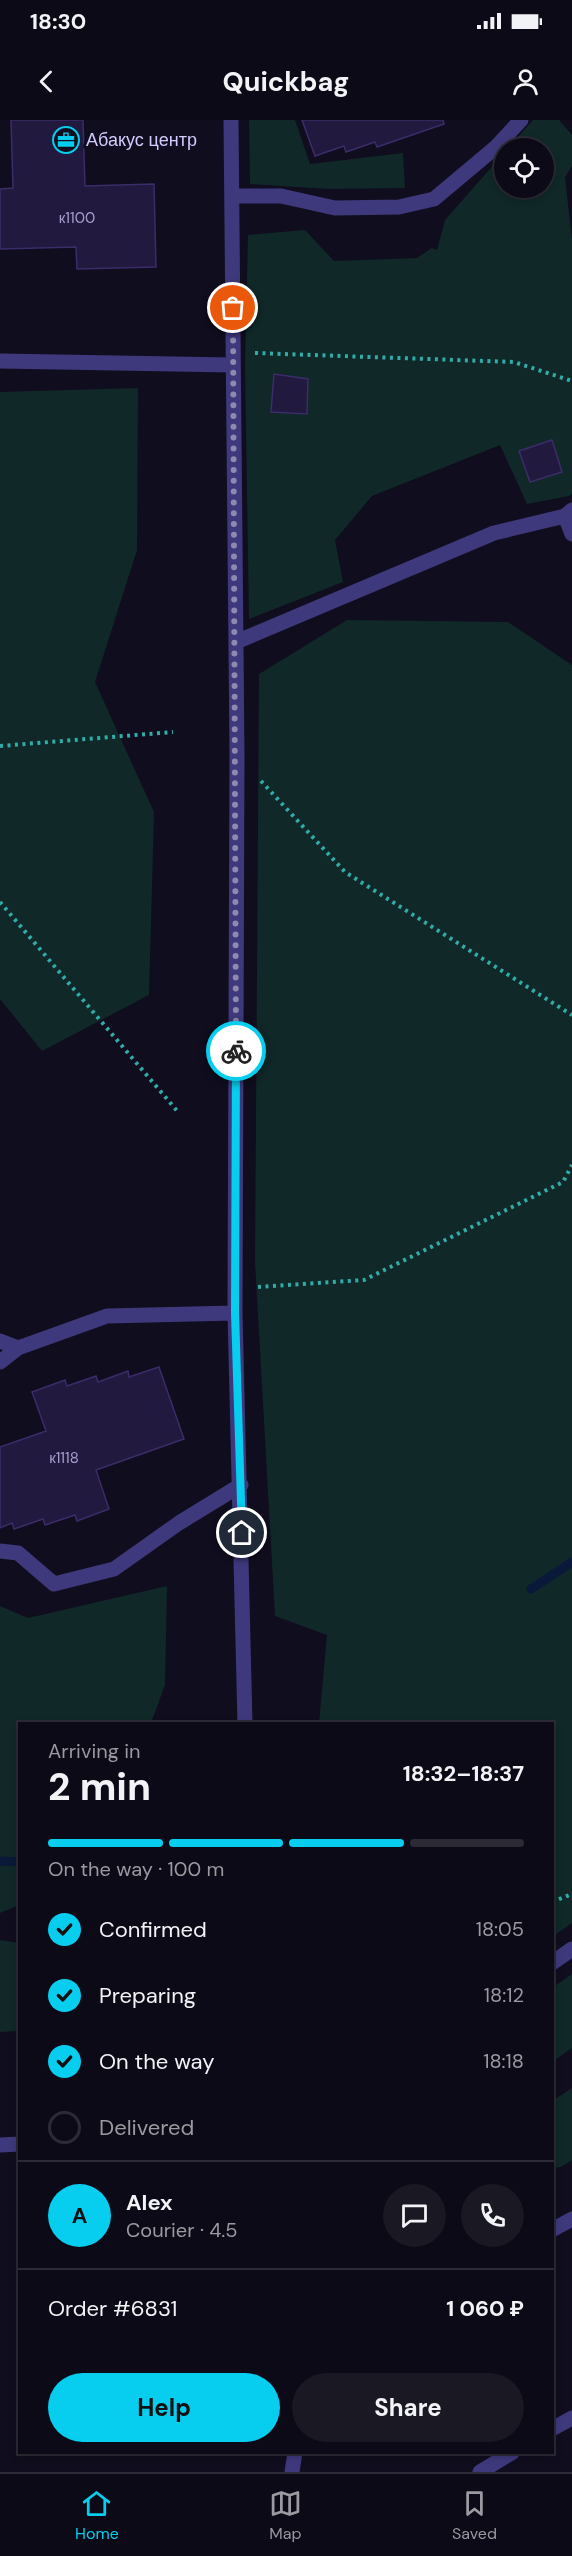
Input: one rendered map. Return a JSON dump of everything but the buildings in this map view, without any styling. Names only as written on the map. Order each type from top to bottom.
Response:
[{"type":"street","points":[[231,120],[237,754],[235,1313],[241,1485],[245,1722]]},
{"type":"street","points":[[232,196],[281,196],[335,208],[399,207],[434,199],[496,147],[520,120]]},
{"type":"street","points":[[0,361],[233,358]]},
{"type":"street","points":[[236,642],[494,533],[568,513],[572,534]]},
{"type":"street","points":[[0,1362],[18,1348],[107,1316],[235,1313]]},
{"type":"street","points":[[0,1341],[18,1348]]},
{"type":"street","points":[[0,1551],[18,1553],[54,1584],[114,1569],[179,1523],[241,1485]]},
{"type":"street","points":[[554,1962],[572,1949]]},
{"type":"street","points":[[0,2145],[18,2144]]},
{"type":"street","points":[[554,2229],[572,2219]]},
{"type":"street","points":[[554,2428],[572,2418]]},
{"type":"street","points":[[292,2472],[295,2454]]},
{"type":"street","points":[[480,2472],[510,2454]]},
{"type":"path","points":[[233,358],[514,362],[572,381]]},
{"type":"path","points":[[0,746],[172,732]]},
{"type":"path","points":[[237,754],[345,872],[572,1015]]},
{"type":"path","points":[[0,902],[178,1112]]},
{"type":"path","points":[[235,1289],[364,1280],[563,1182],[572,1165]]},
{"type":"path","points":[[554,1901],[572,1894]]},
{"type":"green space","points":[[249,120],[295,120],[310,164],[403,153],[405,188],[329,189],[250,184]]},
{"type":"green space","points":[[533,120],[559,120],[572,135],[572,166],[565,177],[572,240],[572,493],[569,496],[527,504],[500,445],[372,496],[335,540],[343,582],[249,619],[245,366],[248,235],[305,230],[334,261],[417,258],[432,248],[437,250],[445,220],[494,164],[494,198],[554,198],[554,138],[517,138]]},
{"type":"green space","points":[[138,388],[137,550],[95,682],[154,812],[149,995],[42,1051],[0,999],[0,392]]},
{"type":"green space","points":[[347,620],[508,622],[572,665],[572,1923],[554,1936],[554,1722],[319,1722],[327,1635],[275,1616],[255,1262],[259,674]]},
{"type":"green space","points":[[167,1586],[165,1685],[151,1722],[18,1722],[18,1905],[0,1913],[0,1606],[28,1618]]},
{"type":"green space","points":[[0,1940],[18,1943],[18,2031],[0,2032]]},
{"type":"green space","points":[[572,1974],[572,2048],[554,2061],[554,1987]]},
{"type":"green space","points":[[572,2088],[572,2160],[561,2167],[554,2168],[554,2100]]},
{"type":"waterway","points":[[531,1589],[572,1562]]},
{"type":"waterway","points":[[0,1861],[18,1862]]},
{"type":"way so far","points":[[233,308],[237,754],[236,1051]]},
{"type":"place","name":"Абакус центр","points":[[66,140]]},
{"type":"route","points":[[236,1051],[235,1313],[242,1533]]}]
